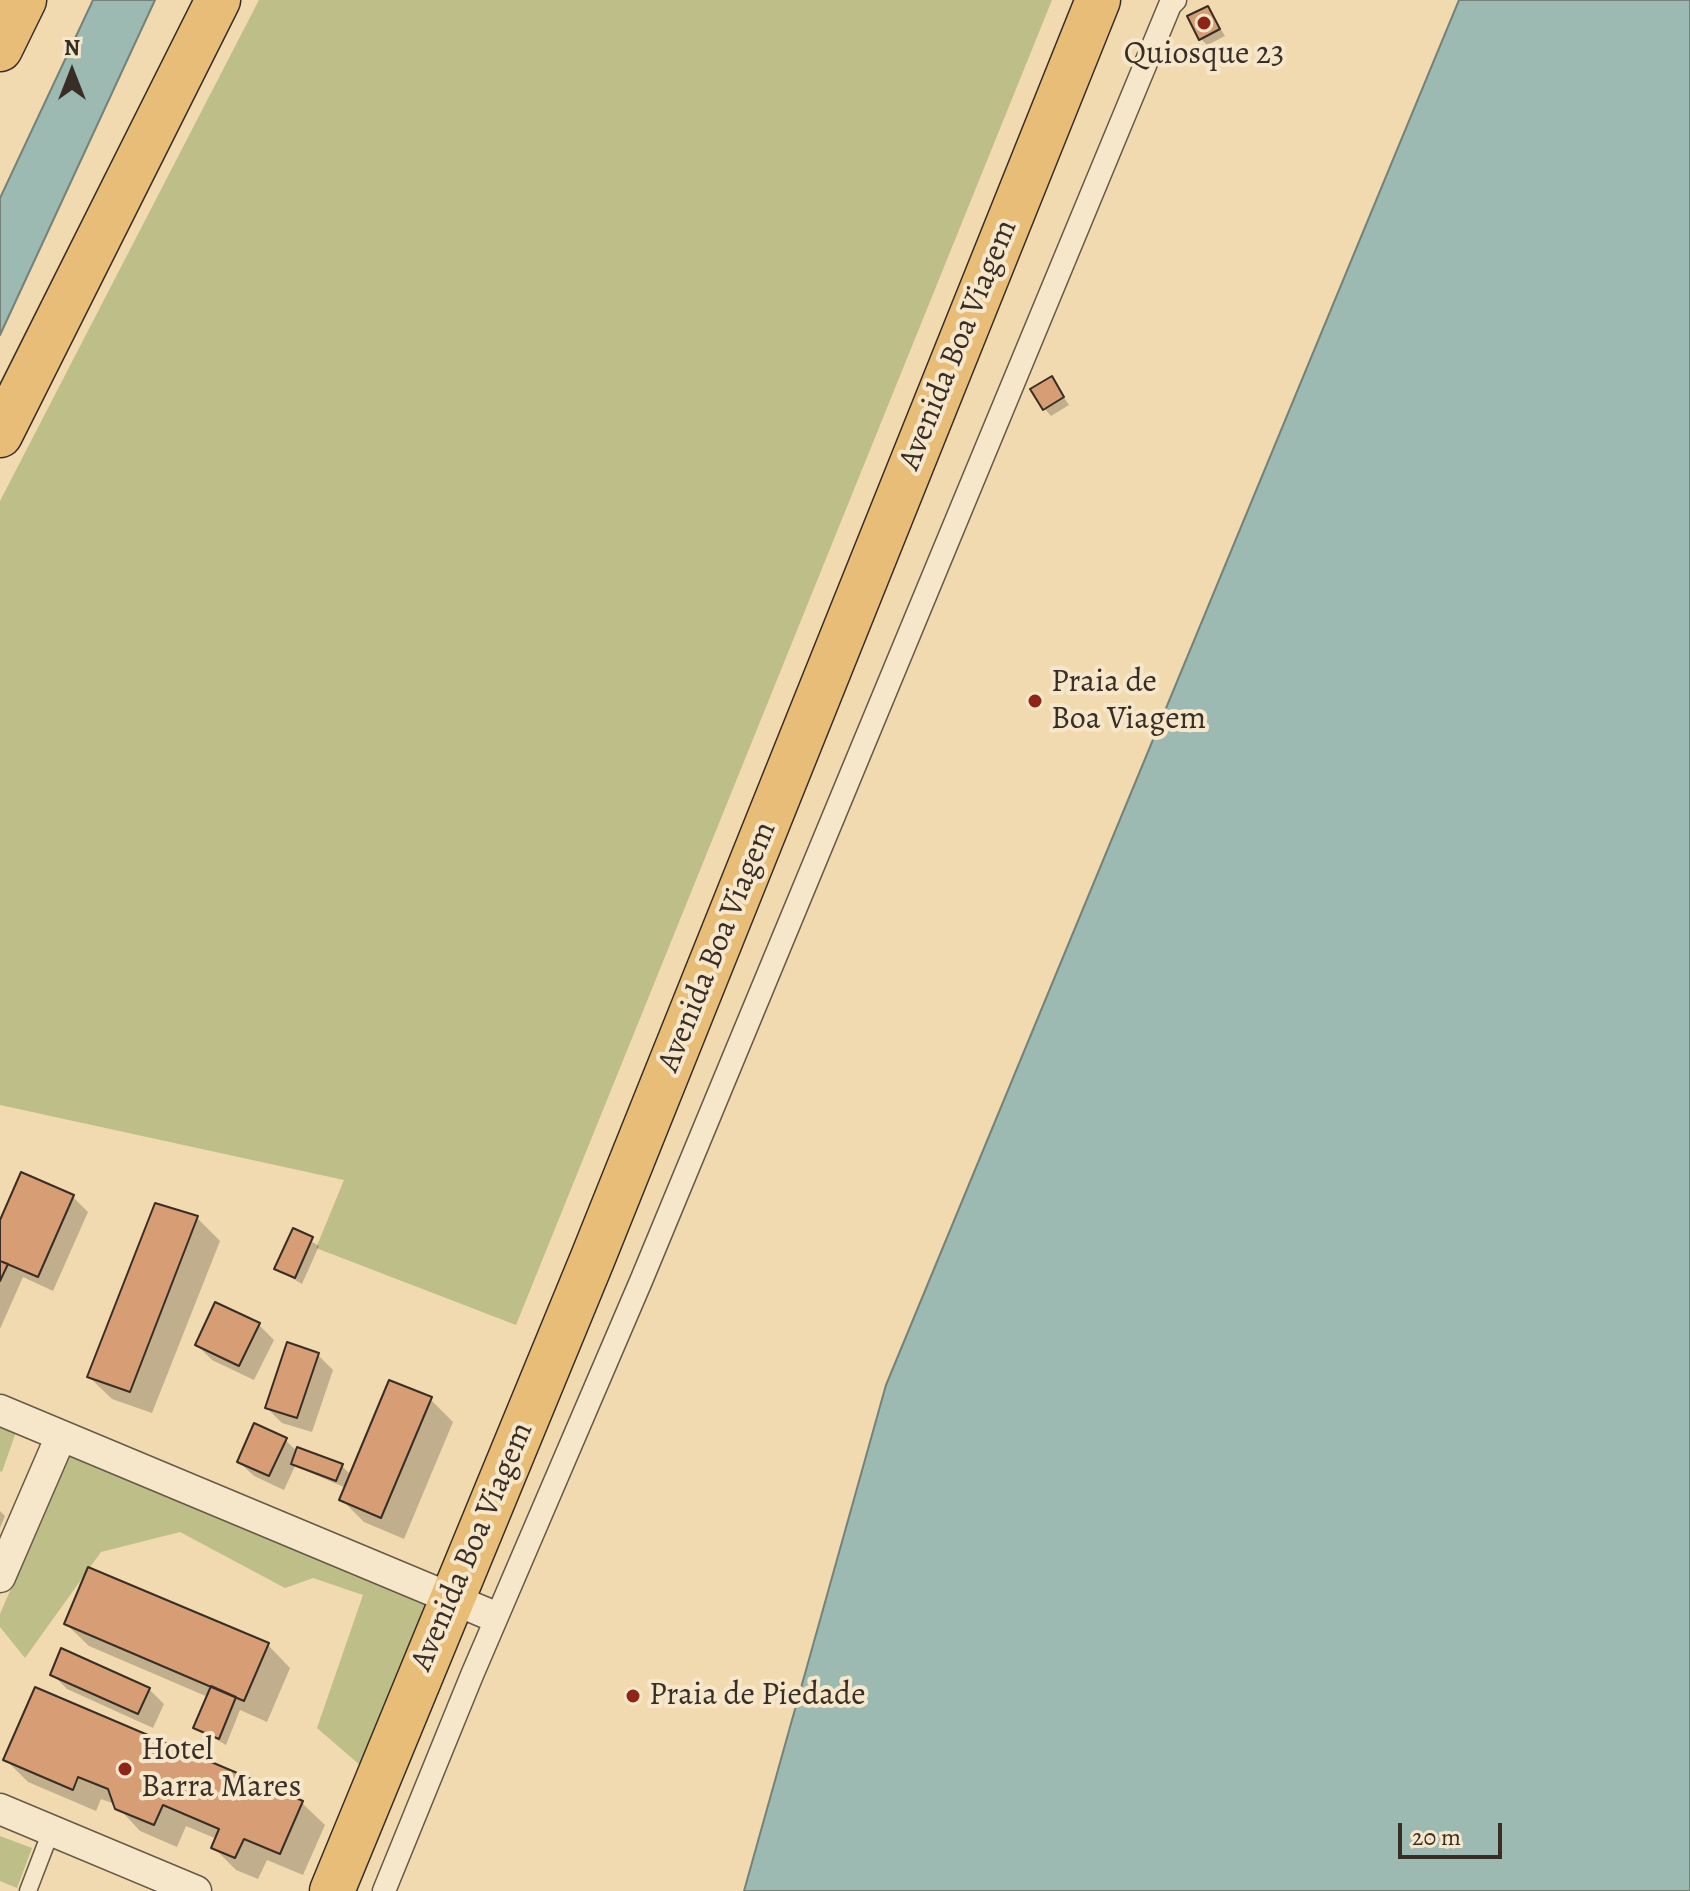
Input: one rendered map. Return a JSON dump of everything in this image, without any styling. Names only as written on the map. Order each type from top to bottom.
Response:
[{"type":"main road","points":[[0,49],[24,0]]},
{"type":"main road","points":[[0,435],[218,0]]},
{"type":"main road","name":"Avenida Boa Viagem","points":[[332,1891],[468,1604],[598,1245],[1098,0]]},
{"type":"street","points":[[384,1891],[472,1675],[613,1350],[1170,5],[1175,0]]},
{"type":"street","points":[[0,1410],[468,1604]]},
{"type":"street","points":[[0,1577],[61,1436]]},
{"type":"street","points":[[0,1809],[196,1891]]},
{"type":"lane","points":[[28,1891],[51,1831]]},
{"type":"green space","points":[[259,0],[1052,0],[516,1325],[316,1248],[344,1180],[0,1105],[0,501]]},
{"type":"green space","points":[[0,1421],[17,1429],[2,1472],[0,1471]]},
{"type":"green space","points":[[70,1452],[426,1600],[368,1772],[317,1728],[363,1595],[313,1578],[285,1588],[180,1532],[101,1552],[25,1658],[0,1627],[0,1614]]},
{"type":"green space","points":[[0,1836],[32,1848],[17,1888],[0,1881]]},
{"type":"water","points":[[93,0],[155,0],[0,335],[0,198]]},
{"type":"water","points":[[1459,0],[1690,0],[1690,1891],[744,1891],[886,1385]]},
{"type":"building","name":"Quiosque 23","points":[[1208,6],[1220,29],[1199,40],[1187,16]]},
{"type":"building","points":[[1052,376],[1064,397],[1043,410],[1030,389]]},
{"type":"building","points":[[21,1172],[74,1195],[38,1277],[0,1261],[0,1220]]},
{"type":"building","points":[[155,1203],[198,1216],[130,1392],[87,1377]]},
{"type":"building","points":[[293,1228],[313,1237],[295,1278],[274,1269]]},
{"type":"building","points":[[0,1261],[8,1264],[0,1281]]},
{"type":"building","points":[[215,1302],[260,1323],[239,1366],[195,1345]]},
{"type":"building","points":[[287,1342],[319,1353],[297,1418],[265,1408]]},
{"type":"building","points":[[389,1380],[432,1397],[381,1518],[339,1500]]},
{"type":"building","points":[[254,1423],[287,1438],[269,1476],[237,1462]]},
{"type":"building","points":[[297,1447],[343,1464],[336,1481],[291,1464]]},
{"type":"building","points":[[88,1567],[269,1643],[244,1701],[64,1624]]},
{"type":"building","points":[[61,1648],[150,1688],[138,1714],[50,1675]]},
{"type":"building","points":[[211,1686],[236,1697],[219,1739],[193,1728]]},
{"type":"building","name":"Hotel Barra Mares","points":[[35,1687],[303,1801],[280,1854],[244,1839],[235,1858],[211,1848],[219,1829],[163,1805],[154,1825],[115,1809],[108,1789],[78,1777],[73,1790],[3,1760]]},
{"type":"place","name":"Quiosque 23","points":[[1204,23]]},
{"type":"place","name":"Praia de Boa Viagem","points":[[1035,701]]},
{"type":"place","name":"Praia de Piedade","points":[[633,1696]]},
{"type":"place","name":"Hotel Barra Mares","points":[[125,1769]]}]
